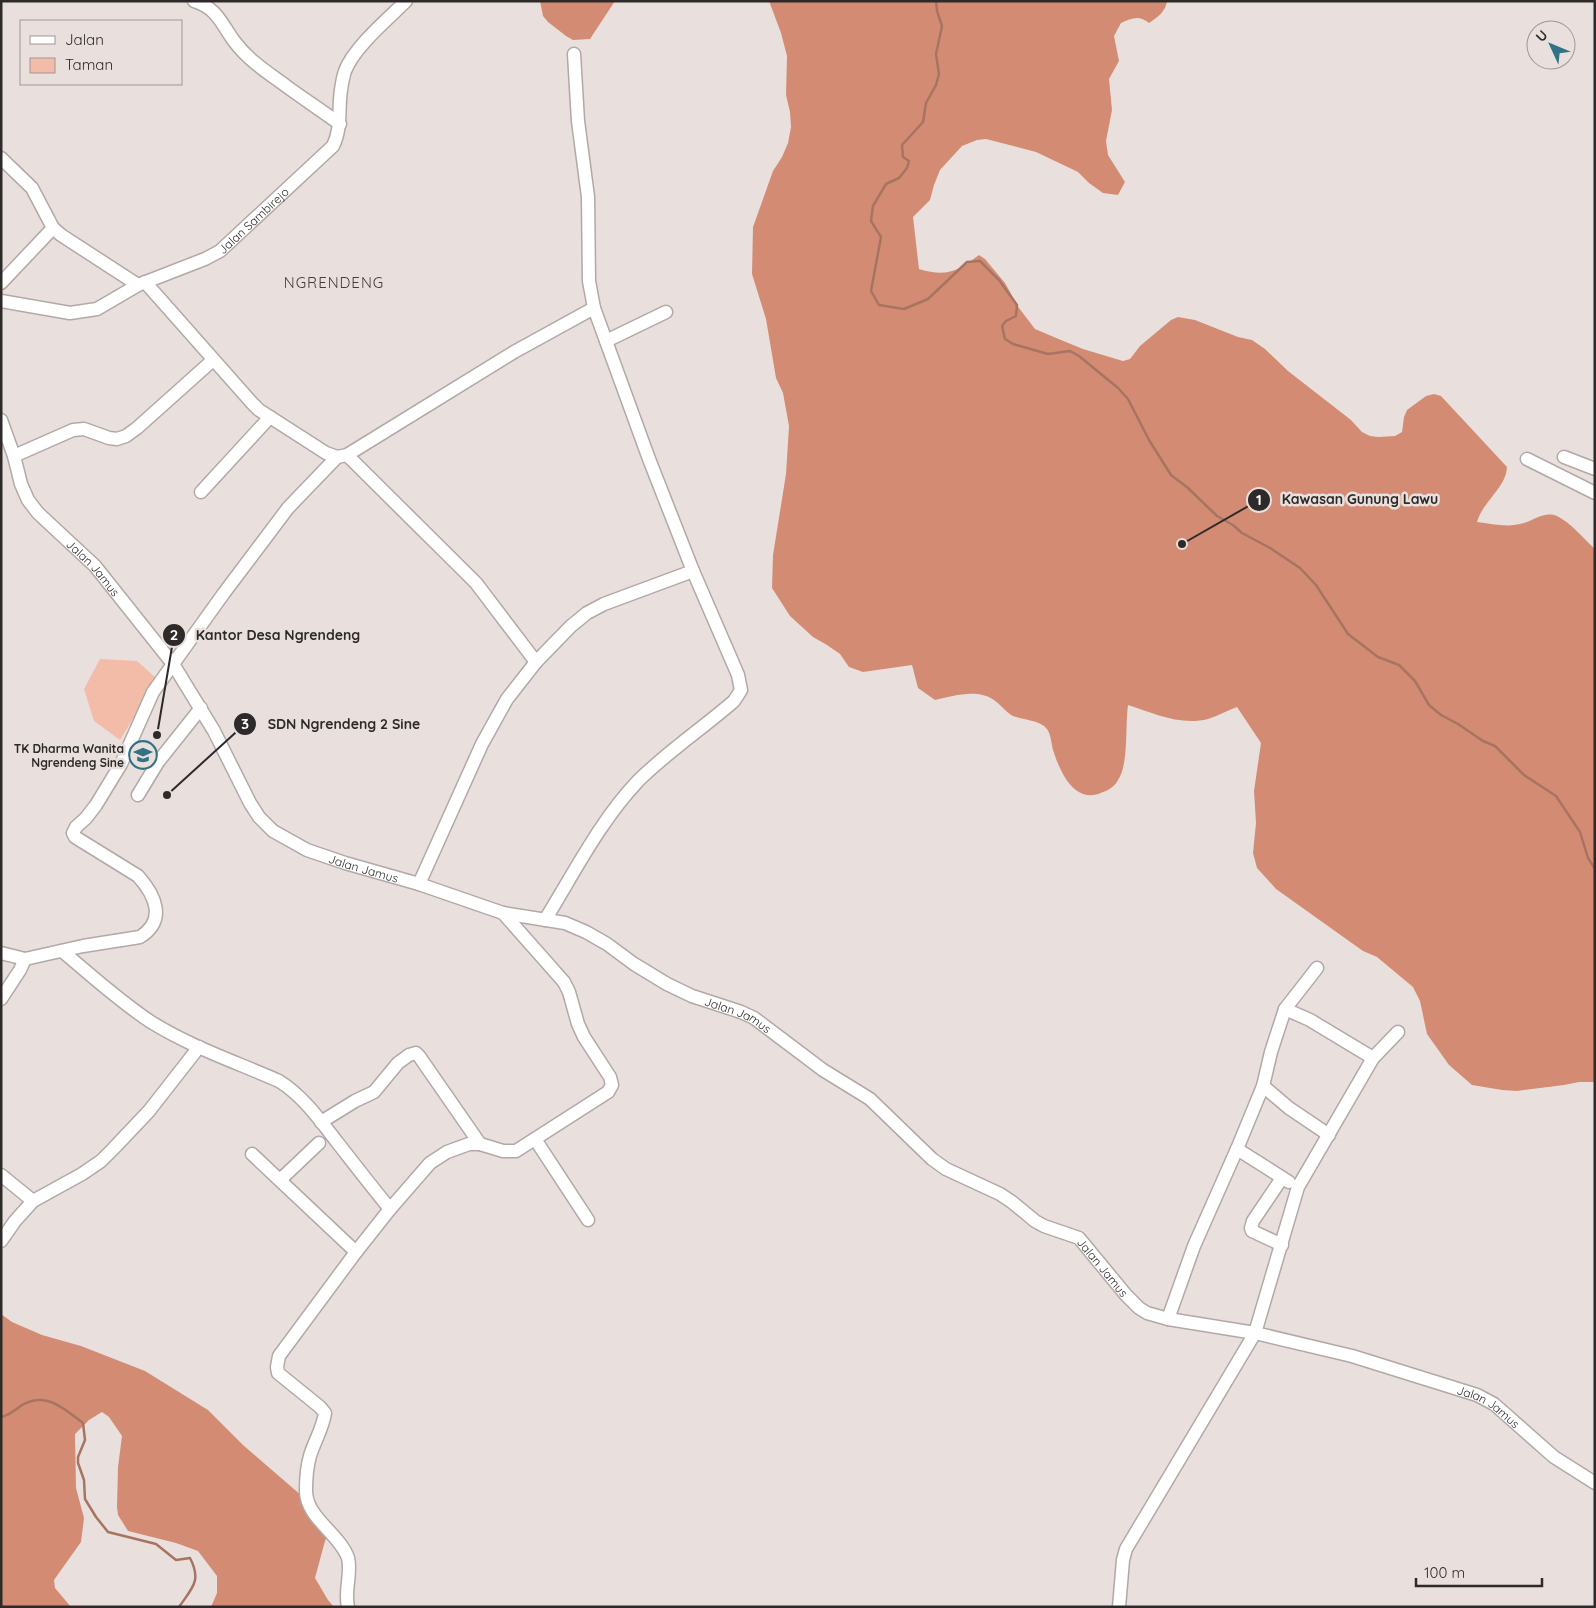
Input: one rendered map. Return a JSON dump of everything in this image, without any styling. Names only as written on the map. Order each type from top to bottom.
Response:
[{"type":"street","points":[[194,1],[208,6],[215,12],[246,56],[340,124]]},
{"type":"street","name":"Jalan Sambirejo","points":[[1,301],[57,312],[84,312],[97,309],[141,284],[205,259],[220,251],[329,152],[337,140],[340,124],[340,98],[345,71],[349,62],[367,40],[406,1]]},
{"type":"street","points":[[545,920],[595,838],[618,805],[638,781],[730,704],[739,695],[741,690],[738,675],[693,571],[648,459],[594,308],[589,280],[588,197],[578,121],[574,54]]},
{"type":"street","points":[[1,158],[32,188],[53,228],[61,235],[141,284],[252,403],[326,453],[342,456],[476,583],[536,662]]},
{"type":"street","points":[[1,283],[53,228]]},
{"type":"street","points":[[1,953],[25,959],[140,937],[148,932],[154,924],[156,908],[153,896],[145,884],[138,876],[82,843],[73,833],[76,827],[91,812],[111,782],[153,692],[173,664],[288,508],[342,456],[514,352],[594,308]]},
{"type":"street","points":[[606,341],[666,312]]},
{"type":"street","points":[[14,456],[73,430],[84,429],[117,439],[126,436],[213,360]]},
{"type":"street","points":[[200,492],[270,416]]},
{"type":"street","name":"Jalan Jamus","points":[[1,420],[14,456],[21,484],[28,500],[38,513],[95,566],[173,664],[214,731],[250,803],[259,817],[273,831],[307,850],[388,877],[419,884],[503,913],[565,923],[586,932],[667,984],[692,996],[754,1018],[823,1070],[870,1099],[932,1159],[946,1169],[1000,1194],[1044,1226],[1079,1238],[1139,1308],[1154,1316],[1255,1333],[1352,1356],[1477,1396],[1494,1404],[1554,1457],[1595,1483]]},
{"type":"street","points":[[1564,457],[1595,469]]},
{"type":"street","points":[[1528,459],[1595,493]]},
{"type":"street","points":[[419,884],[482,744],[507,699],[536,662],[587,612],[693,571]]},
{"type":"street","points":[[138,794],[158,762],[201,708]]},
{"type":"street","points":[[348,1607],[346,1595],[349,1566],[347,1556],[317,1517],[307,1499],[306,1492],[309,1458],[325,1413],[278,1373],[279,1356],[356,1252],[430,1163],[447,1152],[462,1146],[480,1144],[510,1152],[516,1151],[608,1092],[612,1085],[610,1077],[584,1037],[578,1024],[570,992],[564,982],[503,913]]},
{"type":"street","points":[[62,951],[136,1012],[152,1022],[199,1047],[279,1081],[289,1088],[321,1122],[390,1209]]},
{"type":"street","points":[[1,999],[25,959]]},
{"type":"street","points":[[1168,1319],[1194,1246],[1263,1086],[1271,1052],[1285,1008],[1317,968]]},
{"type":"street","points":[[1285,1008],[1310,1020],[1373,1058]]},
{"type":"street","points":[[1119,1607],[1123,1560],[1126,1549],[1255,1333],[1298,1187],[1373,1058],[1398,1032]]},
{"type":"street","points":[[1,1241],[15,1221],[33,1201],[82,1174],[101,1161],[149,1111],[199,1047]]},
{"type":"street","points":[[321,1122],[354,1101],[374,1092],[398,1063],[409,1055],[416,1053],[420,1056],[480,1144]]},
{"type":"street","points":[[1263,1086],[1289,1108],[1329,1135]]},
{"type":"street","points":[[536,1139],[588,1220]]},
{"type":"street","points":[[280,1180],[319,1143]]},
{"type":"street","points":[[1237,1149],[1298,1187]]},
{"type":"street","points":[[252,1154],[356,1252]]},
{"type":"street","points":[[1,1175],[33,1201]]},
{"type":"street","points":[[1282,1178],[1253,1221],[1251,1228],[1252,1231],[1282,1245]]},
{"type":"green space","points":[[100,659],[137,661],[157,679],[120,740],[94,721],[84,689]]},
{"type":"shaded area","points":[[540,1],[615,1],[590,39],[573,40],[548,22],[543,16]]},
{"type":"shaded area","points":[[769,1],[1167,1],[1163,11],[1149,23],[1139,18],[1129,20],[1121,23],[1114,36],[1119,61],[1109,79],[1112,110],[1106,141],[1108,155],[1125,182],[1118,195],[1103,193],[1078,172],[1036,152],[986,139],[977,140],[962,146],[940,170],[930,200],[913,217],[919,269],[944,273],[957,269],[979,255],[985,259],[1005,283],[1019,308],[1035,329],[1083,349],[1123,361],[1130,359],[1140,346],[1171,320],[1178,317],[1195,320],[1238,337],[1252,340],[1351,420],[1362,432],[1370,436],[1395,436],[1402,432],[1407,410],[1426,396],[1434,394],[1441,396],[1507,467],[1503,482],[1480,514],[1477,522],[1512,525],[1524,523],[1544,515],[1553,515],[1577,531],[1595,549],[1595,1082],[1579,1082],[1517,1091],[1472,1085],[1449,1065],[1427,1034],[1420,1001],[1413,987],[1377,957],[1363,951],[1276,889],[1257,868],[1253,853],[1256,823],[1254,791],[1261,743],[1237,707],[1208,719],[1187,721],[1167,718],[1128,705],[1124,764],[1117,782],[1105,791],[1093,795],[1084,794],[1077,791],[1065,777],[1056,759],[1049,734],[1044,726],[1011,715],[994,700],[980,694],[957,695],[935,700],[918,688],[912,665],[863,672],[849,667],[840,654],[813,637],[790,616],[772,588],[773,555],[786,474],[789,426],[783,393],[776,378],[766,319],[752,274],[753,227],[773,171],[788,143],[791,127],[786,95],[787,56]]},
{"type":"shaded area","points":[[1,1314],[12,1322],[42,1335],[81,1346],[145,1371],[208,1410],[243,1445],[302,1496],[331,1527],[325,1541],[315,1578],[334,1607],[211,1607],[217,1593],[217,1576],[198,1551],[176,1543],[128,1531],[118,1515],[118,1467],[122,1436],[109,1417],[102,1412],[89,1420],[75,1434],[76,1488],[84,1518],[81,1542],[54,1580],[55,1588],[71,1607],[1,1607]]},
{"type":"waterway","points":[[936,1],[942,26],[936,54],[939,74],[936,85],[926,103],[923,122],[902,145],[903,157],[909,161],[907,168],[899,178],[886,184],[873,206],[871,221],[881,237],[871,291],[879,305],[904,309],[928,299],[967,262],[980,261],[999,280],[1017,305],[1016,316],[1006,321],[1002,326],[1005,339],[1013,344],[1048,354],[1070,351],[1079,356],[1118,388],[1128,399],[1149,440],[1171,475],[1188,488],[1217,516],[1300,568],[1316,585],[1348,634],[1378,657],[1399,665],[1415,681],[1429,705],[1441,715],[1483,741],[1495,746],[1524,775],[1556,796],[1580,832],[1588,858],[1595,869]]},
{"type":"waterway","points":[[1,1417],[10,1414],[22,1405],[39,1400],[62,1407],[83,1423],[85,1440],[78,1457],[78,1463],[84,1480],[85,1499],[108,1532],[156,1544],[176,1560],[190,1558],[194,1566],[194,1584],[179,1607]]},
{"type":"place","name":"Kawasan Gunung Lawu","points":[[1182,544]]},
{"type":"place","name":"Kantor Desa Ngrendeng","points":[[157,735]]},
{"type":"place","name":"TK Dharma Wanita Ngrendeng Sine","points":[[143,755]]},
{"type":"place","name":"SDN Ngrendeng 2 Sine","points":[[167,795]]},
{"type":"district","name":"NGRENDENG","points":[[334,282]]}]
